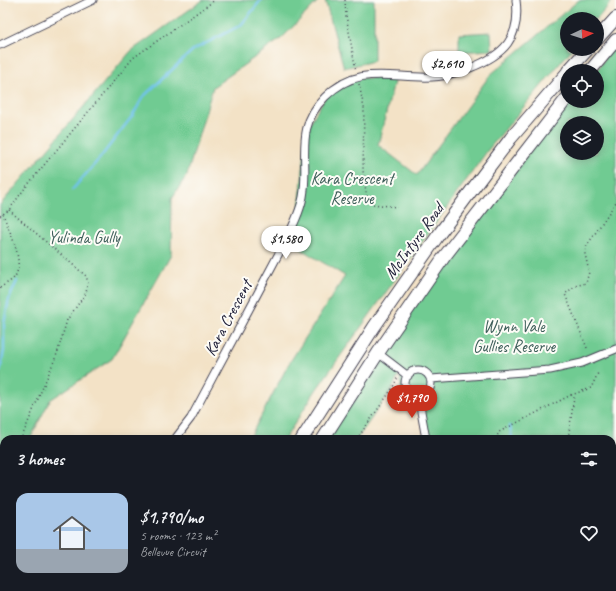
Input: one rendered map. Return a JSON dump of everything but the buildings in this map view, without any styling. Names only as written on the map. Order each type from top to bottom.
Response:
[{"type":"main road","points":[[604,31],[616,18]]},
{"type":"main road","points":[[596,64],[616,40]]},
{"type":"main road","name":"McIntyre Road","points":[[575,64],[582,56]]},
{"type":"main road","name":"McIntyre Road","points":[[305,435],[374,327],[483,174],[511,138],[560,81]]},
{"type":"main road","name":"McIntyre Road","points":[[326,435],[378,353],[444,257],[560,107]]},
{"type":"main road","points":[[353,360],[378,353],[374,327]]},
{"type":"street","points":[[0,45],[93,0]]},
{"type":"street","name":"Kara Crescent","points":[[178,435],[191,418],[201,400],[286,240],[299,211],[304,191],[304,145],[307,128],[310,119],[326,96],[341,85],[357,78],[386,74],[427,77],[450,74],[495,57],[506,46],[512,37],[517,14],[516,0]]},
{"type":"street","points":[[431,379],[550,370],[582,363],[616,349]]},
{"type":"street","points":[[378,353],[408,376]]},
{"type":"street","points":[[418,370],[424,371],[431,379],[430,389],[425,394],[414,395],[410,393],[406,388],[405,383],[408,376],[410,373],[418,370]]},
{"type":"street","points":[[418,395],[425,435]]},
{"type":"path","points":[[0,216],[9,210],[25,188],[133,58],[215,0]]},
{"type":"path","points":[[345,0],[346,15],[357,78],[364,108],[363,171],[366,199],[372,204],[397,207]]},
{"type":"path","points":[[587,348],[565,294],[575,286],[586,283],[589,272],[585,254],[586,247],[616,202]]},
{"type":"path","points":[[9,210],[86,276],[88,282],[86,292],[67,320],[57,354],[23,435]]},
{"type":"path","points":[[0,288],[13,278],[18,268],[18,258],[3,214]]},
{"type":"path","points":[[360,435],[392,389],[401,371]]},
{"type":"path","points":[[498,435],[499,432],[571,395],[591,388],[598,374]]},
{"type":"path","points":[[569,435],[574,398],[571,395]]},
{"type":"green space","name":"Yulinda Gully","points":[[203,0],[319,0],[282,38],[213,87],[187,175],[172,198],[171,255],[112,359],[50,400],[32,435],[0,435],[0,205],[131,51]]},
{"type":"green space","points":[[325,0],[374,0],[374,61],[344,68]]},
{"type":"green space","points":[[579,0],[613,0],[603,12],[565,12]]},
{"type":"green space","name":"Kara Crescent Reserve","points":[[560,16],[560,56],[566,56],[488,150],[316,390],[288,435],[251,435],[288,365],[345,276],[286,240],[299,211],[307,128],[326,96],[357,78],[395,78],[378,145],[417,175],[490,75]]},
{"type":"green space","points":[[491,32],[492,50],[459,52],[459,34]]},
{"type":"green space","name":"Wynn Vale Gullies Reserve","points":[[616,40],[616,435],[425,435],[418,396],[401,398],[400,372],[392,389],[360,435],[326,435],[372,363],[562,108],[604,108],[604,64],[601,64]]},
{"type":"waterway","points":[[72,190],[100,158],[133,115],[143,97],[193,50],[241,25],[261,0]]},
{"type":"waterway","points":[[0,372],[4,350],[4,323],[9,299],[17,281]]},
{"type":"waterway","points":[[510,426],[511,435]]}]
